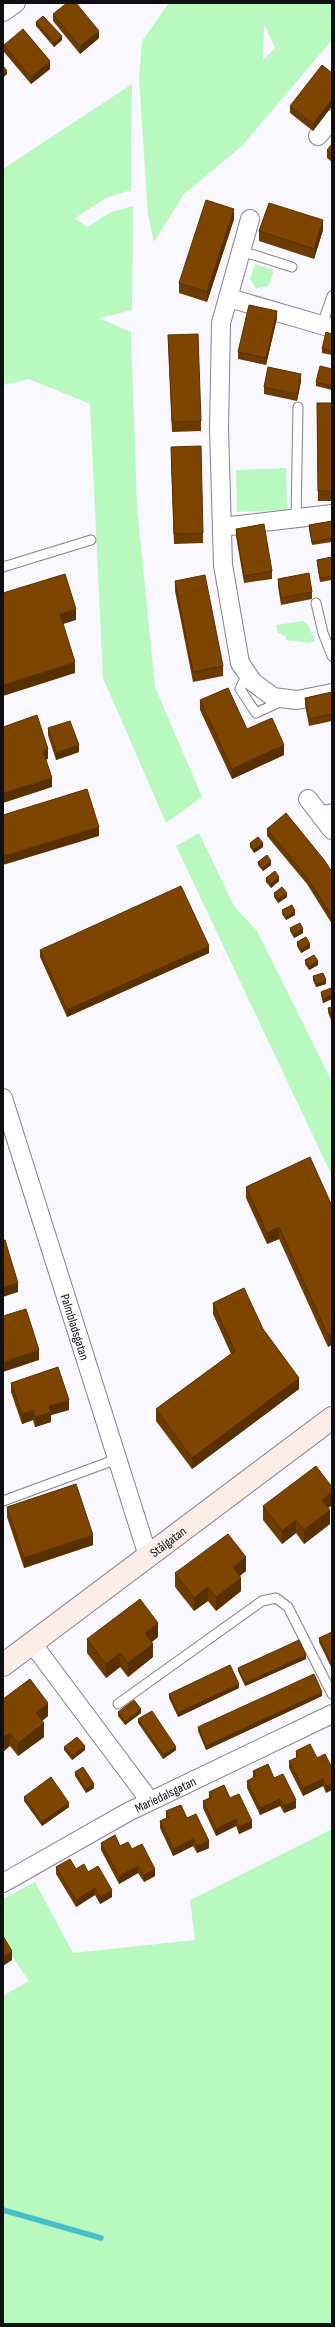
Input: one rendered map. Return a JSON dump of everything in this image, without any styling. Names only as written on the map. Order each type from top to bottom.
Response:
[{"type":"street","points":[[3,12],[16,3]]},
{"type":"street","points":[[318,136],[332,119]]},
{"type":"street","points":[[250,219],[221,323],[219,429],[223,565],[240,663],[253,682],[273,696],[287,699],[297,700],[332,693]]},
{"type":"street","points":[[229,298],[327,326]]},
{"type":"street","points":[[222,527],[332,514]]},
{"type":"street","points":[[319,807],[332,830]]},
{"type":"street","name":"Palmbladsgatan","points":[[3,1098],[148,1556]]},
{"type":"street","name":"Stålgatan","points":[[3,1665],[148,1556],[330,1425]]},
{"type":"street","points":[[32,1643],[150,1801]]},
{"type":"street","name":"Mariedalsgatan","points":[[3,1883],[150,1801],[332,1714]]},
{"type":"lane","points":[[241,251],[292,267]]},
{"type":"lane","points":[[327,326],[332,296]]},
{"type":"lane","points":[[296,519],[298,407]]},
{"type":"lane","points":[[3,567],[91,540]]},
{"type":"lane","points":[[316,603],[323,633],[332,656]]},
{"type":"lane","points":[[3,1502],[117,1459]]},
{"type":"lane","points":[[118,1704],[262,1601],[276,1598],[288,1607],[332,1694]]},
{"type":"green space","points":[[169,3],[332,3],[332,40],[242,146],[184,194],[154,242],[148,215],[139,78],[142,41]],"holes":[[[264,26],[265,26],[275,48],[263,60]]]},
{"type":"green space","points":[[132,84],[131,190],[106,198],[75,218],[87,227],[111,212],[133,206],[132,310],[99,318],[131,332],[137,507],[155,687],[202,797],[166,823],[103,678],[90,404],[29,379],[3,385],[3,169]]},
{"type":"green space","points":[[255,264],[274,270],[269,285],[256,289],[250,279]]},
{"type":"green space","points":[[286,468],[287,510],[237,512],[236,470]]},
{"type":"green space","points":[[303,621],[308,625],[315,641],[308,643],[287,640],[285,636],[278,633],[276,625]]},
{"type":"green space","points":[[199,833],[234,906],[257,931],[332,1082],[332,1176],[176,846]]},
{"type":"green space","points":[[332,1829],[332,2324],[3,2324],[3,1996],[29,1981],[3,1943],[3,1899],[35,1882],[73,1953],[195,1940],[190,1900]]},
{"type":"building","points":[[67,3],[76,3],[99,31],[80,46],[53,14]]},
{"type":"building","points":[[43,16],[62,36],[54,43],[36,22]]},
{"type":"building","points":[[23,29],[50,61],[31,77],[4,45]]},
{"type":"building","points":[[322,65],[332,73],[332,99],[313,124],[290,106]]},
{"type":"building","points":[[3,66],[7,71],[3,74]]},
{"type":"building","points":[[332,144],[332,155],[327,150]]},
{"type":"building","points":[[206,200],[234,209],[207,292],[179,283]]},
{"type":"building","points":[[269,203],[323,220],[314,249],[259,231]]},
{"type":"building","points":[[249,305],[277,311],[266,358],[238,352]]},
{"type":"building","points":[[326,332],[332,334],[332,351],[322,349]]},
{"type":"building","points":[[198,334],[201,421],[172,422],[168,335]]},
{"type":"building","points":[[320,366],[332,369],[332,386],[316,382]]},
{"type":"building","points":[[268,367],[301,374],[297,394],[264,387]]},
{"type":"building","points":[[317,403],[332,403],[332,491],[318,491]]},
{"type":"building","points":[[201,446],[203,533],[174,534],[171,447]]},
{"type":"building","points":[[332,521],[332,538],[312,542],[309,525]]},
{"type":"building","points":[[264,524],[272,571],[244,576],[236,529]]},
{"type":"building","points":[[332,557],[332,576],[320,578],[317,560]]},
{"type":"building","points":[[309,573],[312,592],[281,598],[278,579]]},
{"type":"building","points":[[65,574],[76,609],[60,614],[75,662],[3,685],[3,593]]},
{"type":"building","points":[[205,575],[223,666],[193,672],[175,581]]},
{"type":"building","points":[[228,688],[247,729],[272,718],[284,745],[232,769],[200,700]]},
{"type":"building","points":[[332,692],[332,714],[309,719],[305,698]]},
{"type":"building","points":[[37,715],[48,749],[43,751],[52,778],[3,793],[3,727]]},
{"type":"building","points":[[70,721],[79,745],[56,753],[48,728]]},
{"type":"building","points":[[87,789],[99,827],[3,856],[3,815]]},
{"type":"building","points":[[286,813],[325,861],[332,872],[332,917],[307,877],[267,829]]},
{"type":"building","points":[[258,837],[263,843],[254,849],[250,843]]},
{"type":"building","points":[[267,855],[271,861],[263,868],[258,862]]},
{"type":"building","points":[[275,871],[279,877],[271,884],[266,878]]},
{"type":"building","points":[[181,886],[209,946],[67,1010],[40,950]]},
{"type":"building","points":[[282,887],[287,893],[278,899],[274,893]]},
{"type":"building","points":[[292,905],[295,911],[286,917],[282,910]]},
{"type":"building","points":[[300,923],[303,929],[294,934],[290,928]]},
{"type":"building","points":[[306,937],[310,944],[301,949],[297,942]]},
{"type":"building","points":[[314,955],[318,961],[309,967],[305,960]]},
{"type":"building","points":[[323,973],[326,980],[316,984],[313,976]]},
{"type":"building","points":[[331,988],[332,995],[323,999],[321,992]]},
{"type":"building","points":[[332,1007],[332,1015],[331,1016],[328,1008]]},
{"type":"building","points":[[310,1157],[332,1206],[332,1333],[328,1335],[279,1227],[267,1233],[246,1187]]},
{"type":"building","points":[[3,1240],[5,1240],[18,1283],[3,1287]]},
{"type":"building","points":[[244,1288],[263,1329],[299,1378],[192,1458],[156,1409],[235,1351],[213,1303]]},
{"type":"building","points":[[26,1309],[39,1350],[3,1362],[3,1316]]},
{"type":"building","points":[[58,1367],[69,1400],[49,1406],[51,1412],[35,1417],[33,1410],[22,1414],[11,1383]]},
{"type":"building","points":[[316,1466],[332,1487],[332,1492],[322,1500],[330,1510],[304,1530],[296,1520],[282,1531],[263,1506]]},
{"type":"building","points":[[76,1484],[93,1535],[24,1558],[7,1507]]},
{"type":"building","points":[[228,1534],[246,1557],[233,1567],[241,1578],[216,1597],[208,1587],[194,1598],[175,1573]]},
{"type":"building","points":[[140,1599],[158,1623],[145,1633],[153,1644],[128,1663],[120,1653],[106,1664],[87,1639]]},
{"type":"building","points":[[332,1632],[332,1665],[319,1638]]},
{"type":"building","points":[[299,1640],[306,1655],[245,1683],[238,1668]]},
{"type":"building","points":[[230,1665],[239,1684],[178,1713],[169,1694]]},
{"type":"building","points":[[314,1674],[322,1692],[206,1746],[198,1727]]},
{"type":"building","points":[[30,1679],[48,1703],[36,1713],[44,1723],[18,1743],[10,1733],[3,1738],[3,1699]]},
{"type":"building","points":[[134,1700],[141,1709],[125,1722],[118,1712]]},
{"type":"building","points":[[152,1711],[176,1747],[163,1755],[138,1719]]},
{"type":"building","points":[[77,1737],[85,1746],[72,1756],[64,1747]]},
{"type":"building","points":[[310,1744],[317,1758],[325,1754],[332,1768],[332,1783],[326,1786],[323,1779],[303,1788],[289,1761],[298,1757],[296,1751]]},
{"type":"building","points":[[268,1764],[274,1778],[283,1774],[296,1800],[284,1806],[280,1799],[260,1808],[247,1781],[256,1776],[253,1771]]},
{"type":"building","points":[[83,1767],[94,1784],[86,1789],[75,1772]]},
{"type":"building","points":[[51,1777],[69,1803],[42,1822],[24,1797]]},
{"type":"building","points":[[224,1785],[230,1798],[239,1794],[252,1821],[239,1827],[236,1819],[216,1829],[203,1801],[212,1797],[209,1792]]},
{"type":"building","points":[[181,1805],[187,1818],[196,1814],[209,1841],[197,1846],[193,1839],[173,1849],[160,1821],[169,1817],[166,1811]]},
{"type":"building","points":[[115,1835],[120,1846],[128,1842],[132,1849],[142,1844],[155,1869],[144,1875],[138,1866],[119,1876],[101,1843]]},
{"type":"building","points":[[70,1859],[76,1869],[84,1864],[88,1872],[98,1866],[112,1890],[100,1897],[95,1888],[76,1900],[56,1867]]},
{"type":"building","points":[[3,1936],[12,1951],[3,1957]]},
{"type":"waterway","points":[[3,2210],[101,2238]]}]
